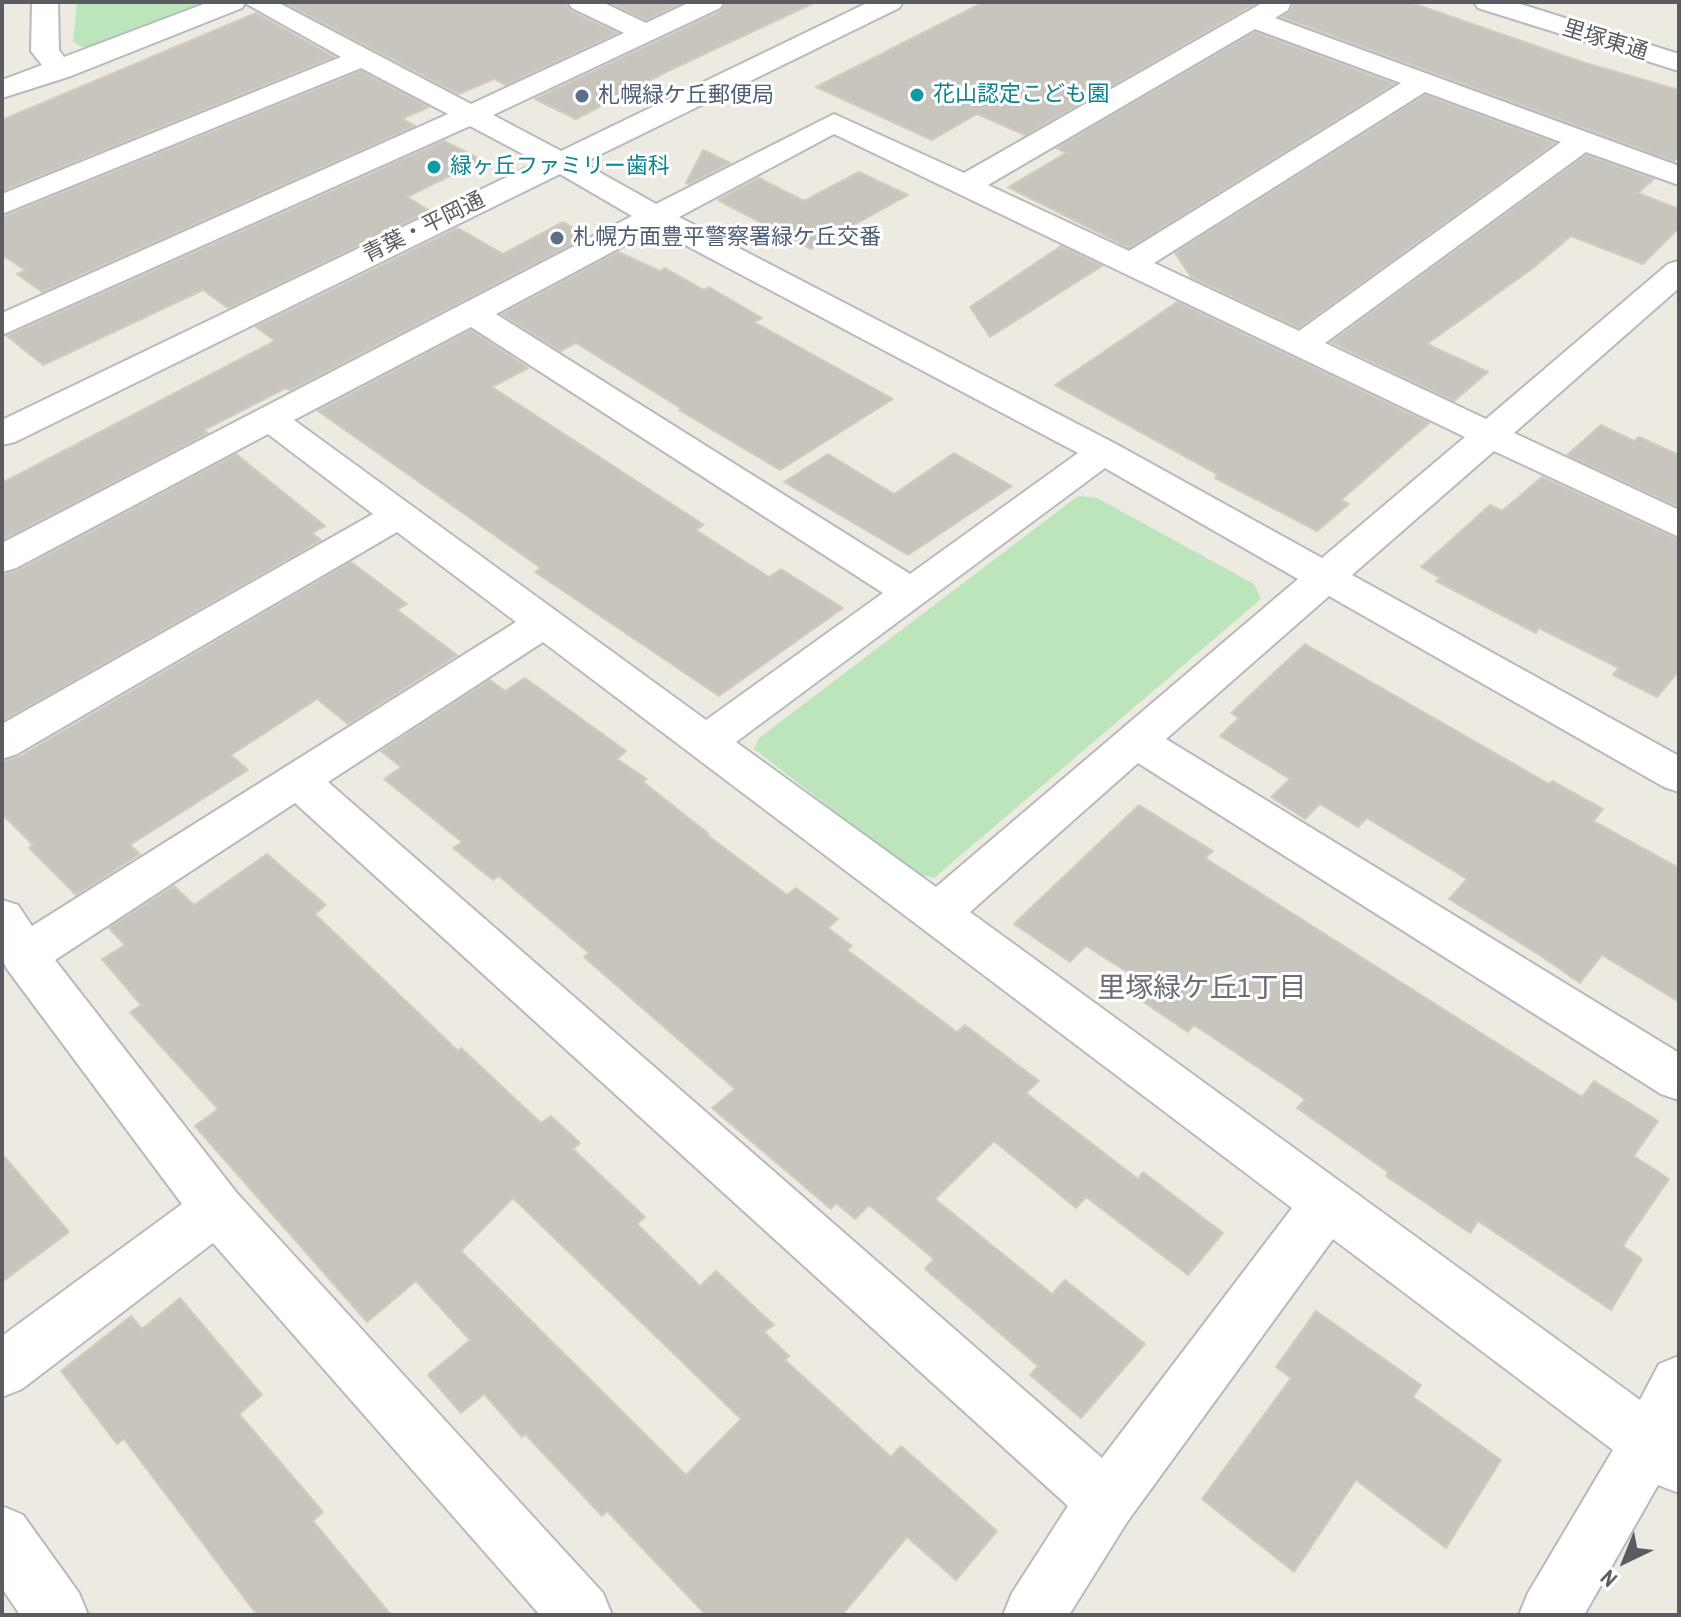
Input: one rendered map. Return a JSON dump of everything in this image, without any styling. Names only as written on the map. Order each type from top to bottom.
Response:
[{"type":"street","points":[[45,2],[45,51],[61,70]]},
{"type":"street","points":[[2,90],[233,2]]},
{"type":"street","points":[[257,2],[560,162],[654,216],[1103,452],[1679,776]]},
{"type":"street","points":[[581,2],[646,33]]},
{"type":"street","points":[[2,325],[470,115],[711,2]]},
{"type":"street","name":"青葉・平岡通","points":[[2,434],[890,2]]},
{"type":"street","points":[[966,185],[1282,2]]},
{"type":"street","name":"里塚東通","points":[[1487,2],[1679,63]]},
{"type":"street","points":[[1254,19],[1679,176]]},
{"type":"street","points":[[2,205],[362,58]]},
{"type":"street","points":[[1131,264],[1421,82]]},
{"type":"street","points":[[2,559],[834,123],[1679,525]]},
{"type":"street","points":[[1301,345],[1582,141]]},
{"type":"street","points":[[937,913],[1679,271]]},
{"type":"street","points":[[472,313],[910,592]]},
{"type":"street","points":[[271,420],[1664,1453]]},
{"type":"street","points":[[706,742],[1103,452]]},
{"type":"street","points":[[2,743],[399,515]]},
{"type":"street","points":[[544,623],[299,781],[13,937],[217,1209],[581,1615]]},
{"type":"street","points":[[1134,740],[1679,1079]]},
{"type":"street","points":[[299,781],[1106,1501]]},
{"type":"street","points":[[1034,1615],[1106,1501],[1328,1203]]},
{"type":"street","points":[[2,1370],[217,1209]]},
{"type":"street","points":[[1550,1615],[1664,1453],[1679,1384]]},
{"type":"street","points":[[2,1536],[57,1615]]},
{"type":"green space","points":[[77,2],[216,2],[88,50],[73,42]]},
{"type":"green space","points":[[1078,496],[1097,498],[1254,584],[1261,599],[934,878],[915,873],[754,749],[759,738]]},
{"type":"building","points":[[283,2],[565,2],[571,11],[617,33],[506,85],[494,79],[459,94]]},
{"type":"building","points":[[609,2],[683,2],[646,20]]},
{"type":"building","points":[[727,2],[816,2],[668,71],[576,119],[535,99],[721,11]]},
{"type":"building","points":[[984,2],[1258,2],[1025,135],[977,114],[932,140],[816,87]]},
{"type":"building","points":[[1294,2],[1409,2],[1582,62],[1679,90],[1679,157],[1674,161],[1282,17],[1291,11]]},
{"type":"building","points":[[256,13],[334,57],[2,191],[2,120]]},
{"type":"building","points":[[1255,32],[1394,84],[1129,248],[1008,187],[1066,153],[1056,148]]},
{"type":"building","points":[[361,71],[429,107],[402,119],[415,126],[42,292],[17,274],[25,270],[2,255],[2,217]]},
{"type":"building","points":[[1425,95],[1555,143],[1299,328],[1191,277],[1175,253]]},
{"type":"building","points":[[444,141],[482,160],[407,197],[430,211],[228,308],[203,290],[43,365],[7,336]]},
{"type":"building","points":[[703,150],[730,163],[686,183]]},
{"type":"building","points":[[1586,155],[1654,179],[1638,193],[1679,209],[1679,228],[1643,264],[1571,236],[1533,268],[1427,344],[1488,372],[1454,401],[1331,342]]},
{"type":"building","points":[[859,172],[908,195],[811,249],[718,200],[759,178],[804,201]]},
{"type":"building","points":[[563,222],[588,236],[290,390],[286,388],[204,430],[208,433],[2,540],[2,483],[275,341],[256,327],[458,228],[503,254]]},
{"type":"building","points":[[1061,246],[1102,266],[990,337],[970,307]]},
{"type":"building","points":[[618,252],[660,271],[665,268],[704,290],[709,287],[762,318],[754,322],[893,399],[780,470],[679,410],[682,409],[576,343],[560,351],[502,314]]},
{"type":"building","points":[[1177,302],[1429,423],[1341,500],[1349,504],[1317,531],[1215,478],[1217,474],[1055,385]]},
{"type":"building","points":[[471,330],[528,368],[492,387],[704,525],[696,530],[769,577],[781,569],[843,608],[719,696],[535,572],[541,568],[318,411]]},
{"type":"building","points":[[1601,425],[1634,441],[1639,437],[1679,455],[1679,507],[1567,455]]},
{"type":"building","points":[[954,453],[1012,486],[908,555],[784,482],[828,454],[894,494]]},
{"type":"building","points":[[236,454],[325,526],[312,533],[321,540],[2,721],[2,575],[17,571]]},
{"type":"building","points":[[1542,477],[1679,540],[1679,671],[1657,697],[1613,675],[1619,668],[1539,628],[1536,633],[1436,581],[1440,578],[1421,567],[1490,505],[1502,511]]},
{"type":"building","points":[[351,562],[407,604],[397,610],[457,655],[348,724],[317,699],[231,755],[248,770],[130,845],[140,854],[76,895],[29,848],[33,845],[2,814],[2,762],[19,757]]},
{"type":"building","points":[[1305,644],[1549,784],[1552,781],[1603,809],[1593,821],[1679,868],[1679,1002],[1602,955],[1580,983],[1449,899],[1467,879],[1367,818],[1358,827],[1320,804],[1305,819],[1271,797],[1290,779],[1220,736],[1239,718],[1231,713]]},
{"type":"building","points":[[525,678],[626,751],[617,759],[647,779],[643,782],[707,835],[787,895],[796,888],[838,919],[828,928],[852,946],[847,950],[957,1032],[965,1025],[1039,1081],[1026,1093],[1138,1179],[1143,1172],[1223,1233],[1188,1275],[1086,1197],[1076,1208],[994,1141],[935,1199],[1052,1294],[1065,1280],[1145,1344],[1081,1418],[1030,1375],[1038,1366],[925,1269],[934,1259],[869,1205],[855,1219],[836,1203],[831,1209],[712,1108],[735,1089],[584,957],[589,953],[499,876],[493,880],[453,848],[462,842],[384,779],[401,767],[381,751],[490,680],[505,691]]},
{"type":"building","points":[[1139,805],[1213,851],[1205,858],[1582,1097],[1594,1081],[1658,1121],[1634,1156],[1669,1179],[1623,1246],[1642,1259],[1611,1310],[1478,1221],[1470,1233],[1386,1176],[1388,1172],[1297,1108],[1305,1099],[1194,1025],[1188,1032],[1142,1001],[1154,989],[1086,946],[1070,962],[1014,924]]},
{"type":"building","points":[[267,854],[326,905],[315,914],[458,1051],[461,1048],[541,1123],[551,1116],[580,1143],[573,1149],[645,1217],[637,1224],[700,1286],[716,1271],[774,1325],[764,1332],[789,1356],[785,1360],[891,1457],[901,1446],[997,1531],[956,1580],[907,1537],[842,1615],[706,1615],[607,1511],[602,1516],[525,1434],[522,1437],[484,1394],[461,1413],[428,1375],[470,1340],[416,1281],[367,1322],[195,1126],[218,1109],[130,1012],[141,1005],[102,959],[125,945],[109,928],[174,886],[194,905]],"holes":[[[513,1198],[741,1419],[686,1475],[461,1251]]]},
{"type":"building","points":[[2,1154],[69,1232],[2,1282]]},
{"type":"building","points":[[180,1298],[262,1395],[239,1414],[323,1512],[313,1521],[391,1615],[257,1615],[124,1439],[117,1444],[61,1371],[131,1316],[142,1329]]},
{"type":"building","points":[[1316,1311],[1421,1385],[1413,1397],[1501,1460],[1446,1548],[1356,1480],[1294,1572],[1202,1499],[1291,1378],[1276,1367]]},
{"type":"place","name":"花山認定こども園","points":[[917,95]]},
{"type":"place","name":"札幌緑ケ丘郵便局","points":[[582,96]]},
{"type":"place","name":"緑ヶ丘ファミリー歯科","points":[[434,167]]},
{"type":"place","name":"札幌方面豊平警察署緑ケ丘交番","points":[[557,238]]},
{"type":"district","name":"里塚緑ケ丘1丁目","points":[[1202,989]]}]
